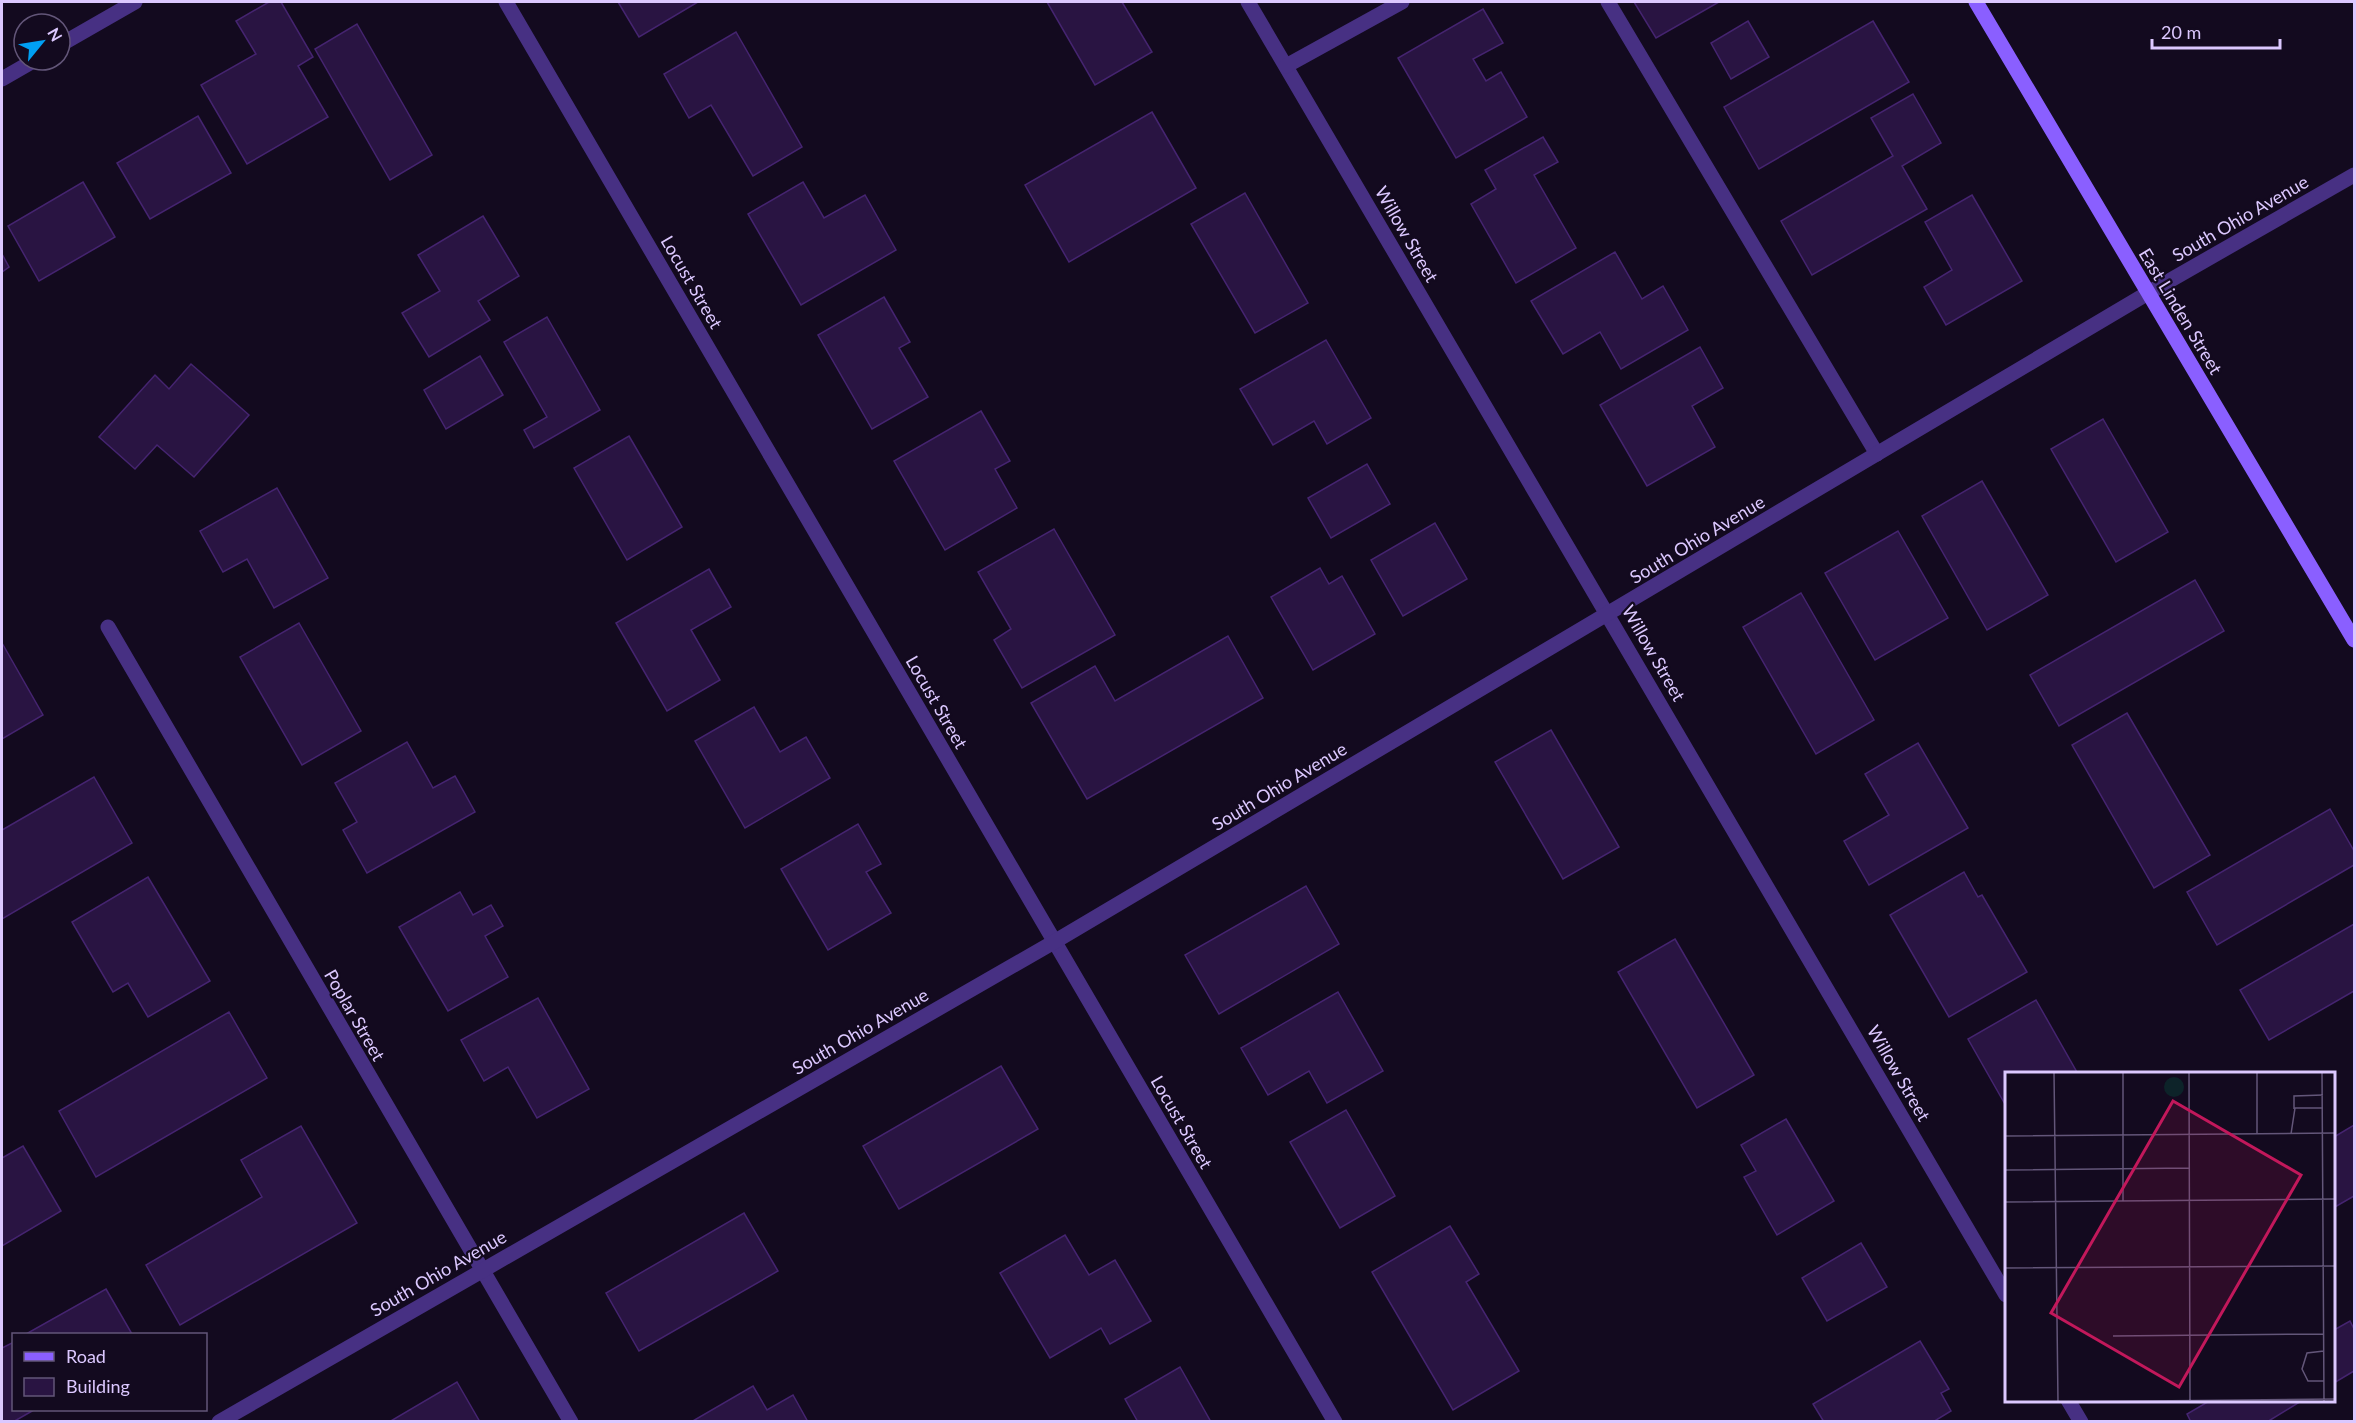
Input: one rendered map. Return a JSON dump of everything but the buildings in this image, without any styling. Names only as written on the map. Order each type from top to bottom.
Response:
[{"type":"main road","name":"East Linden Street","points":[[1976,2],[2355,640]]},
{"type":"street","points":[[72,38],[135,2]]},
{"type":"street","name":"Locust Street","points":[[506,2],[1335,1422]]},
{"type":"street","name":"Willow Street","points":[[1248,2],[2005,1292]]},
{"type":"street","points":[[1286,66],[1402,2]]},
{"type":"street","points":[[1608,2],[1877,454]]},
{"type":"street","points":[[2,80],[15,72]]},
{"type":"street","name":"South Ohio Avenue","points":[[219,1422],[1054,942],[2148,293],[2355,175]]},
{"type":"street","name":"Poplar Street","points":[[108,627],[571,1422]]},
{"type":"street","points":[[2069,1402],[2081,1422]]}]
